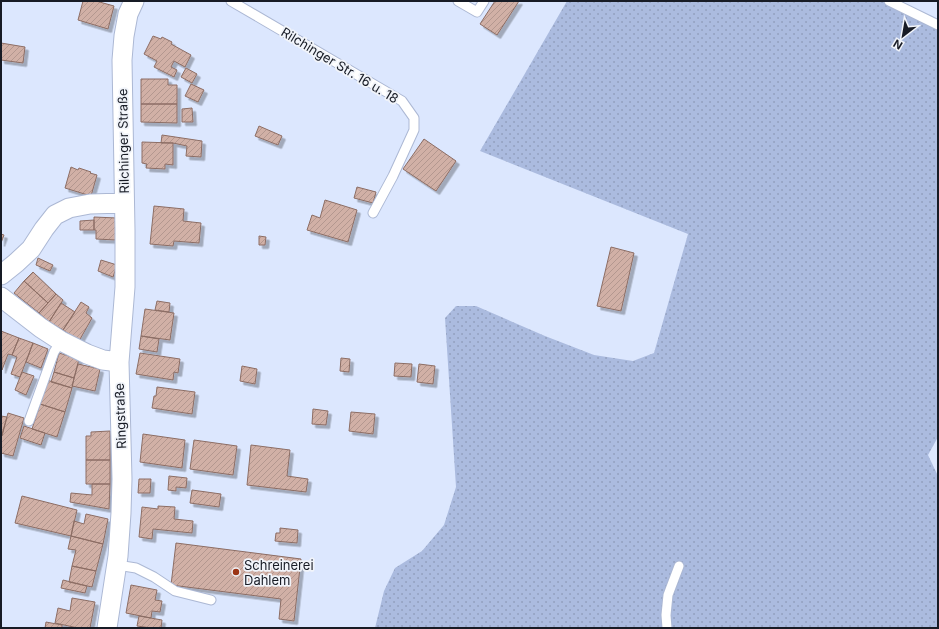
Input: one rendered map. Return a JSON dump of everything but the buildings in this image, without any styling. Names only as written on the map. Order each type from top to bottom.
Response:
[{"type":"street","name":"Rilchinger Straße","points":[[1,275],[31,249],[55,215],[69,208],[83,205],[124,203],[122,60],[128,14],[134,1]]},
{"type":"street","name":"Ringstraße","points":[[108,628],[121,513],[122,479],[119,362],[125,287],[124,203]]},
{"type":"street","points":[[1,297],[41,328],[61,341],[103,360],[119,362]]},
{"type":"lane","name":"Rilchinger Str. 16 u. 18","points":[[231,1],[402,101],[414,118],[414,130],[393,176],[373,213]]},
{"type":"lane","points":[[458,1],[477,12],[484,1]]},
{"type":"lane","points":[[889,1],[938,25]]},
{"type":"lane","points":[[29,421],[54,352],[61,341]]},
{"type":"lane","points":[[116,565],[136,568],[175,590],[211,600]]},
{"type":"lane","points":[[667,628],[666,615],[668,595],[679,566]]},
{"type":"shaded area","points":[[567,1],[889,1],[938,25],[938,437],[928,455],[938,476],[938,628],[375,628],[384,591],[395,568],[422,551],[444,525],[456,487],[445,318],[456,306],[476,306],[545,336],[594,355],[633,361],[654,353],[688,234],[480,151]]},
{"type":"place","name":"Schreinerei Dahlem","points":[[236,572]]}]
